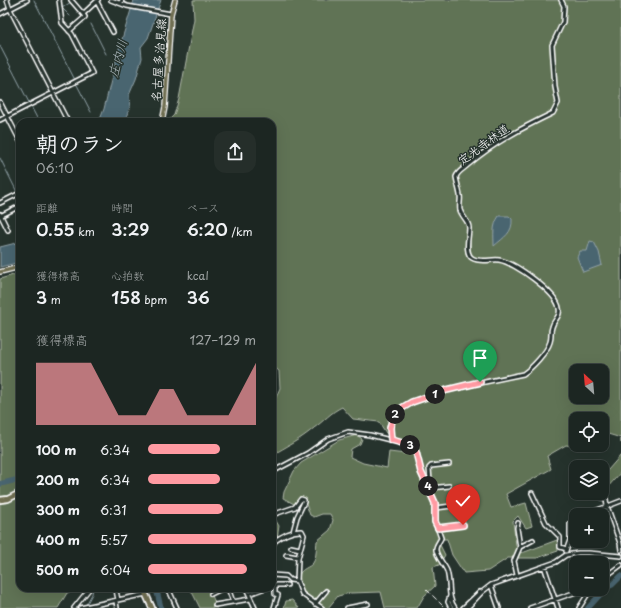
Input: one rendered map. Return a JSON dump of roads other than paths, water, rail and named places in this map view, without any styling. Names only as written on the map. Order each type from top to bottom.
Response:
[{"type":"highway","points":[[0,500],[8,499],[16,495]]},
{"type":"highway","points":[[146,594],[152,608]]},
{"type":"main road","name":"名古屋多治見線","points":[[163,118],[165,107],[171,14],[175,1]]},
{"type":"main road","points":[[0,272],[16,268]]},
{"type":"street","points":[[7,0],[10,9],[66,118]]},
{"type":"street","points":[[0,14],[27,0]]},
{"type":"street","points":[[0,120],[92,73],[72,34],[62,23],[60,0]]},
{"type":"street","points":[[69,31],[85,17],[71,0]]},
{"type":"street","points":[[111,0],[127,6],[171,14]]},
{"type":"street","name":"定光寺林道","points":[[391,440],[390,428],[394,415],[412,402],[447,390],[523,374],[547,349],[552,327],[560,313],[558,302],[535,280],[512,265],[500,260],[481,260],[472,258],[468,244],[469,224],[460,212],[460,195],[456,177],[460,171],[516,130],[553,113],[556,109],[558,103],[555,87],[552,45],[563,22],[564,6],[561,0]]},
{"type":"street","points":[[83,14],[97,1],[113,32]]},
{"type":"street","points":[[0,102],[16,133]]},
{"type":"street","points":[[0,203],[16,195]]},
{"type":"street","points":[[8,230],[0,215],[16,208]]},
{"type":"street","points":[[276,470],[308,453],[332,437],[348,432],[357,432],[410,445],[414,449],[421,472],[431,488]]},
{"type":"street","points":[[449,464],[429,468],[431,488],[436,508],[435,522],[441,538],[436,548],[437,554],[444,564],[449,578],[451,603],[455,608]]},
{"type":"street","points":[[431,488],[449,486]]},
{"type":"street","points":[[532,493],[543,519],[560,537],[560,547],[566,549]]},
{"type":"street","points":[[276,514],[295,507],[301,499],[304,500],[293,532]]},
{"type":"street","points":[[605,500],[620,543],[621,550]]},
{"type":"street","points":[[602,508],[621,501]]},
{"type":"street","points":[[436,508],[459,505]]},
{"type":"street","points":[[517,575],[514,561],[520,547],[518,523]]},
{"type":"street","points":[[438,528],[463,525]]},
{"type":"street","points":[[276,540],[280,537],[300,530],[303,533],[304,535],[298,557],[297,581],[302,594],[322,608]]},
{"type":"street","points":[[520,547],[533,540]]},
{"type":"street","points":[[566,555],[566,549],[569,542]]},
{"type":"street","points":[[291,546],[300,549]]},
{"type":"street","points":[[467,608],[491,585],[556,562],[566,555],[589,553],[621,556]]},
{"type":"street","points":[[286,555],[298,557]]},
{"type":"street","points":[[609,574],[621,565]]},
{"type":"street","points":[[544,566],[558,608]]},
{"type":"street","points":[[276,575],[286,576],[292,581],[297,581]]},
{"type":"street","points":[[276,585],[287,585]]},
{"type":"street","points":[[491,585],[499,608]]},
{"type":"street","points":[[315,604],[326,590]]},
{"type":"street","points":[[75,608],[87,592]]},
{"type":"street","points":[[116,592],[117,608]]},
{"type":"street","points":[[170,592],[177,608]]},
{"type":"street","points":[[211,594],[215,592]]},
{"type":"street","points":[[229,592],[233,602]]},
{"type":"street","points":[[254,592],[249,594],[255,608]]},
{"type":"street","points":[[274,608],[278,595],[275,594],[275,592]]},
{"type":"street","points":[[463,608],[477,594],[482,592]]},
{"type":"street","points":[[80,608],[146,594]]},
{"type":"street","points":[[530,608],[569,594]]},
{"type":"street","points":[[450,596],[448,602],[451,608]]},
{"type":"street","points":[[579,608],[587,596]]},
{"type":"street","points":[[215,604],[250,599]]},
{"type":"street","points":[[347,608],[368,604]]},
{"type":"water","name":"庄内川","points":[[134,0],[161,0],[148,38],[141,47],[142,58],[136,79],[129,95],[130,107],[126,118],[101,118],[104,109],[118,52]]},
{"type":"water","points":[[499,216],[509,216],[512,219],[512,224],[507,234],[494,246],[494,227]]},
{"type":"water","points":[[590,241],[594,242],[599,252],[602,265],[583,272],[577,257],[580,251],[587,251]]},
{"type":"water","points":[[16,243],[16,263],[0,267],[0,247]]},
{"type":"waterway","points":[[34,0],[75,80]]},
{"type":"waterway","points":[[70,16],[62,8],[71,2]]},
{"type":"waterway","points":[[91,24],[106,54]]},
{"type":"waterway","points":[[0,46],[37,118]]},
{"type":"waterway","points":[[76,83],[91,112]]},
{"type":"waterway","points":[[0,158],[16,190]]},
{"type":"waterway","points":[[0,484],[16,480]]},
{"type":"waterway","points":[[588,608],[607,587],[612,585],[621,576]]},
{"type":"waterway","points":[[86,605],[92,592]]},
{"type":"waterway","points":[[157,592],[161,608]]},
{"type":"railway","points":[[426,589],[445,608]]}]
